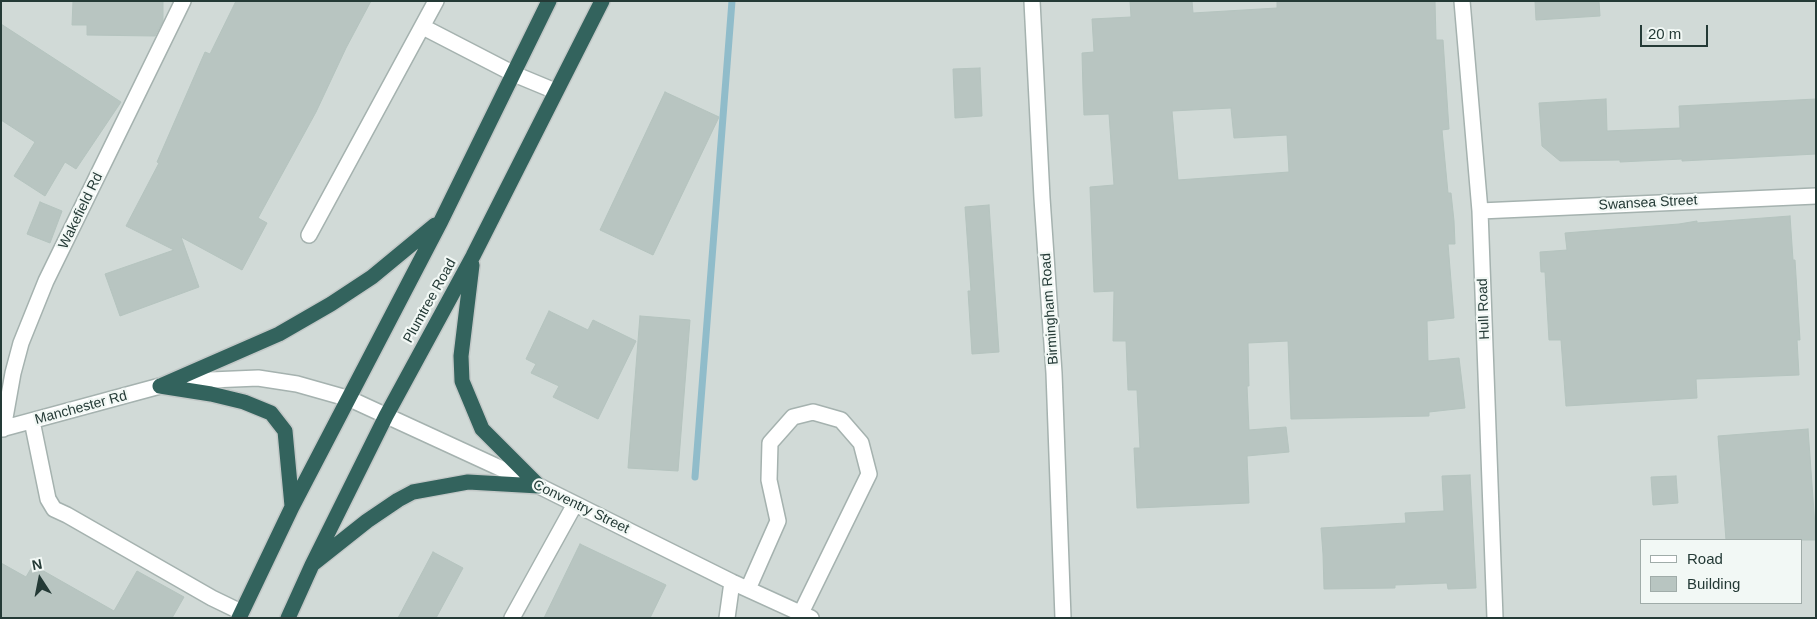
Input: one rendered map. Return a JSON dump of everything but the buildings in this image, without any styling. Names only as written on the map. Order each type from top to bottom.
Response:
[{"type":"highway","name":"Plumtree Road","points":[[240,615],[292,507],[350,399],[441,221],[549,1]]},
{"type":"highway","name":"Plumtree Road","points":[[288,618],[312,565],[386,416],[473,256],[602,1]]},
{"type":"highway","points":[[160,386],[279,334],[331,304],[372,277],[441,221]]},
{"type":"highway","points":[[473,256],[460,356],[462,382],[482,429],[539,486]]},
{"type":"highway","points":[[160,386],[211,394],[244,402],[271,413],[285,431],[292,507]]},
{"type":"highway","points":[[312,565],[367,521],[413,492],[468,482],[539,486]]},
{"type":"street","name":"Wakefield Rd","points":[[2,429],[21,343],[46,282],[183,1]]},
{"type":"street","points":[[309,234],[436,1]]},
{"type":"street","name":"Birmingham Road","points":[[1032,1],[1042,198],[1054,373],[1063,618]]},
{"type":"street","name":"Hull Road","points":[[1462,1],[1480,211],[1495,618]]},
{"type":"street","points":[[423,27],[514,74],[555,91]]},
{"type":"street","name":"Swansea Street","points":[[1480,211],[1816,196]]},
{"type":"street","name":"Manchester Rd","points":[[2,429],[160,386],[212,380],[258,378],[297,384],[350,399]]},
{"type":"street","name":"Conventry Street","points":[[350,399],[539,486],[732,582],[806,615]]},
{"type":"street","points":[[748,589],[778,521],[769,480],[770,443],[793,417],[813,412],[841,420],[861,442],[869,474],[806,615]]},
{"type":"street","points":[[32,421],[48,499],[54,509],[240,615]]},
{"type":"street","points":[[512,618],[575,504]]},
{"type":"street","points":[[727,618],[732,582]]},
{"type":"shaded area","points":[[1,1],[1816,1],[1816,618],[1,618]]},
{"type":"waterway","points":[[695,477],[732,1]]}]
